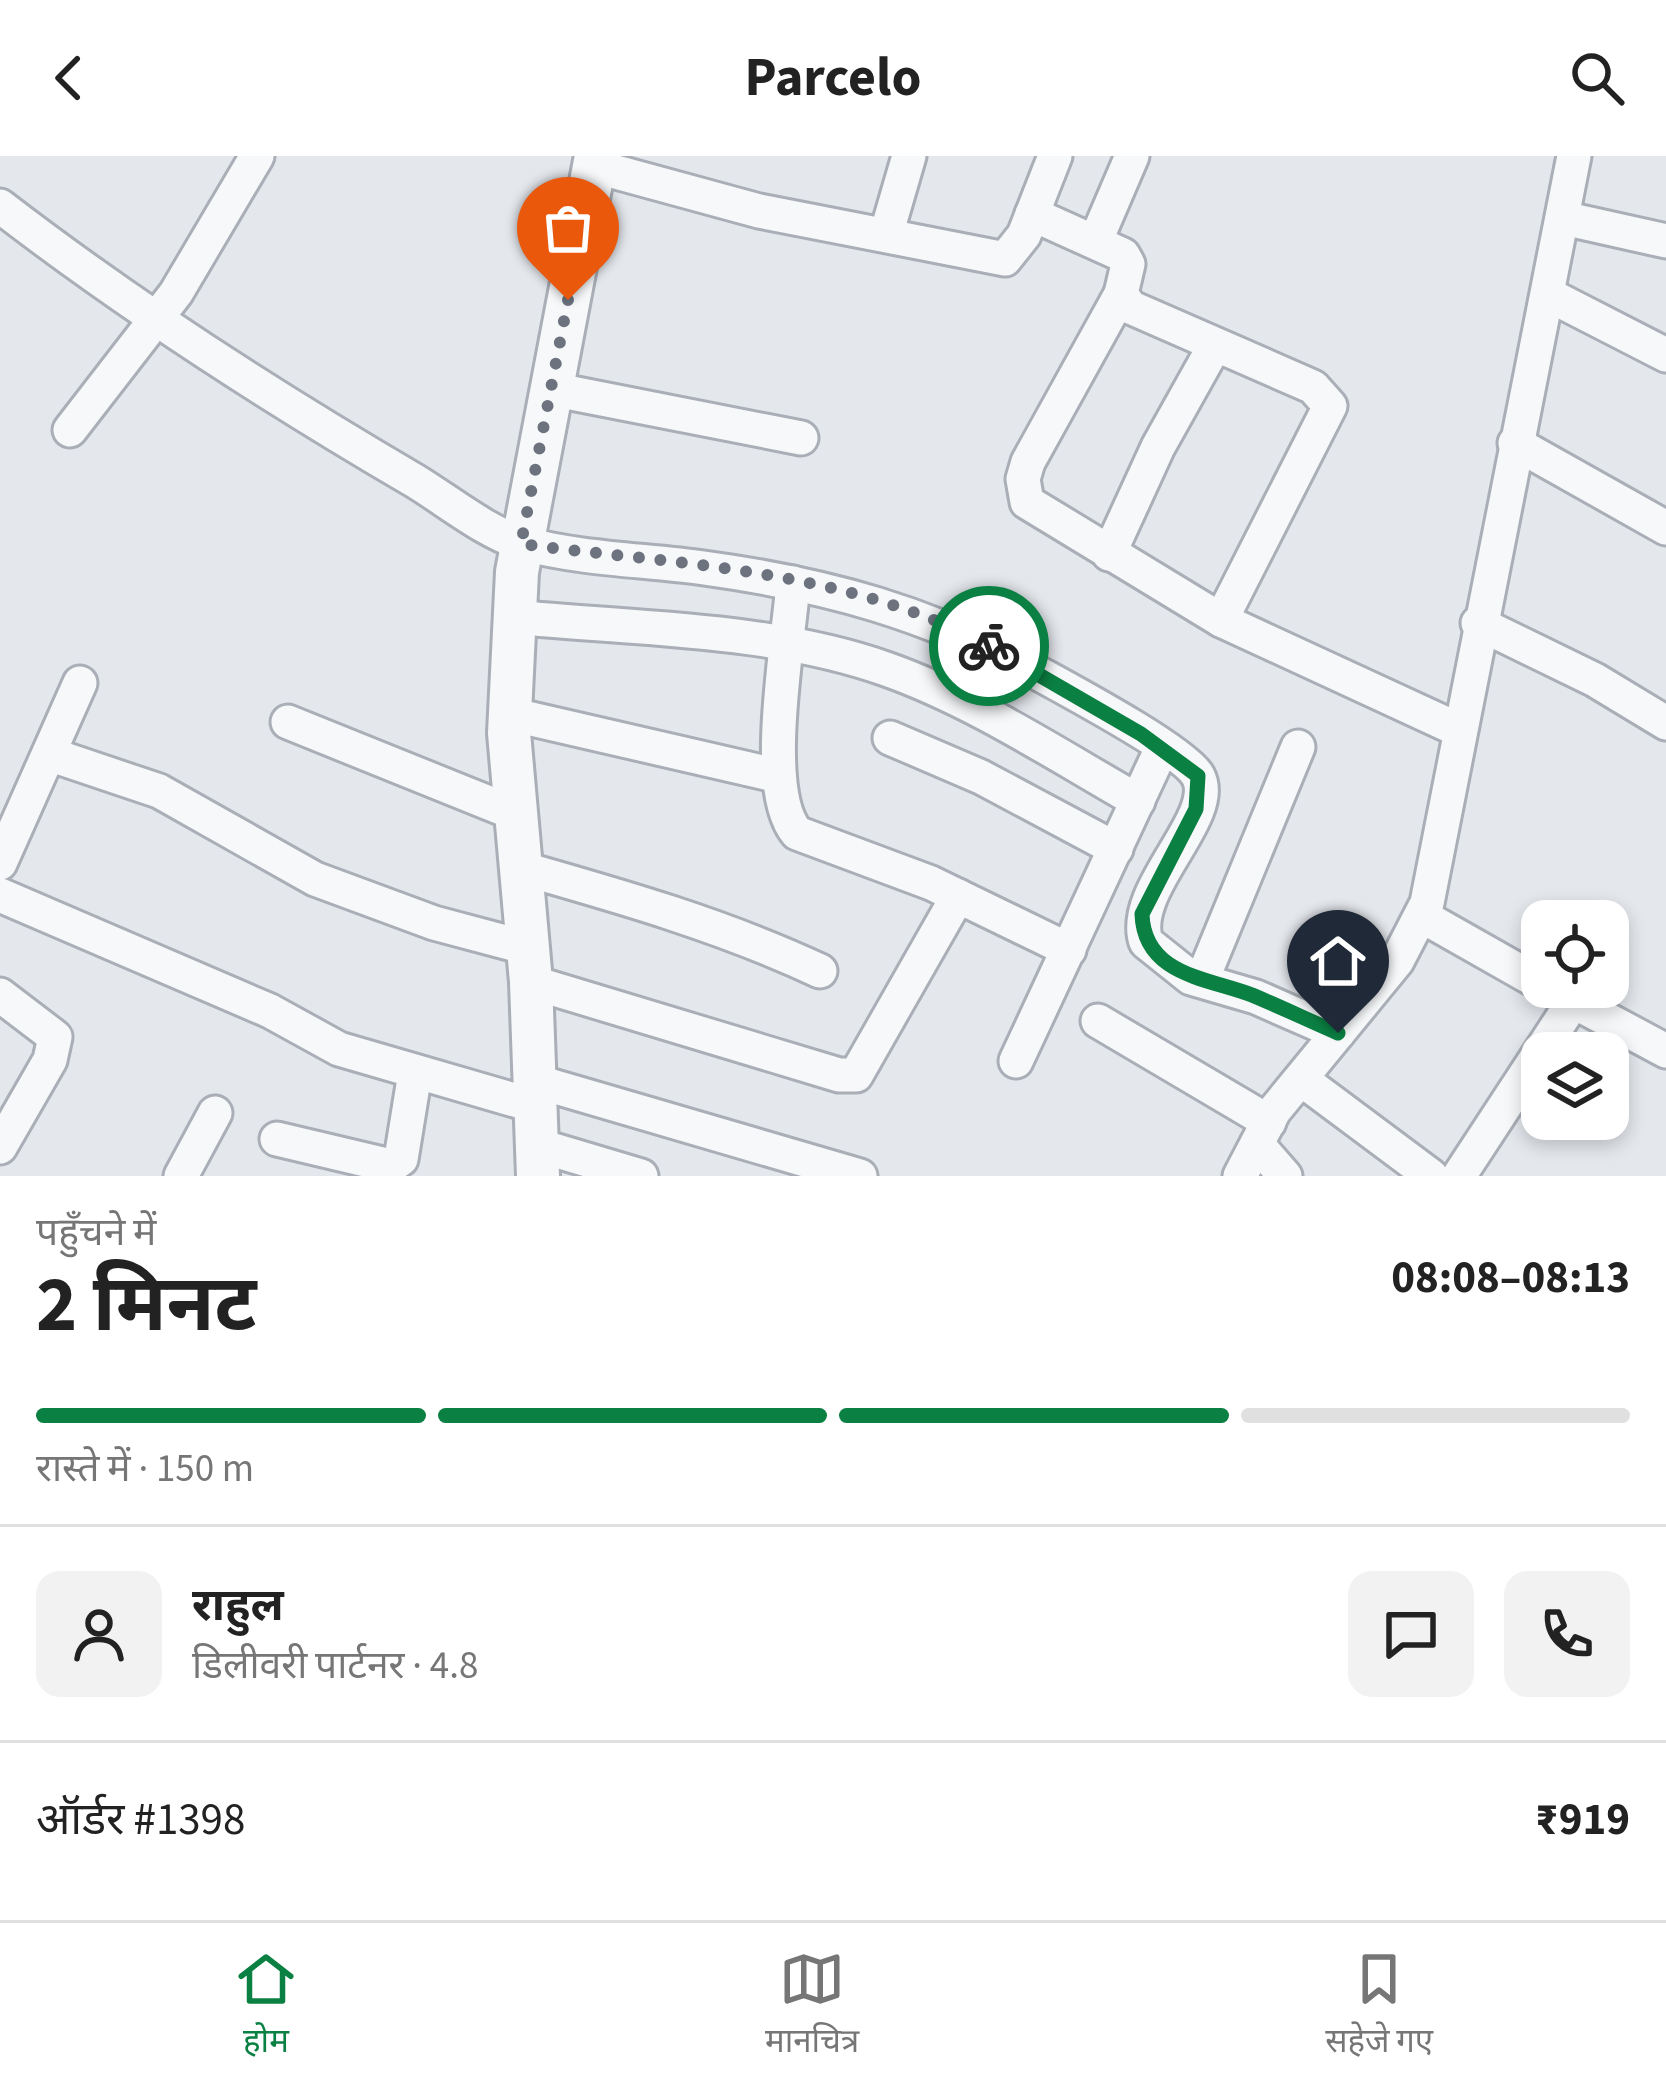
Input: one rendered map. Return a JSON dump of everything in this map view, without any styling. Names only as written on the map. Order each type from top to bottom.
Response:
[{"type":"street","points":[[886,235],[909,156]]},
{"type":"street","points":[[536,1127],[510,714],[514,617],[521,544],[595,161],[759,211],[1004,259],[1016,251],[1054,156]]},
{"type":"street","points":[[1096,240],[1132,156]]},
{"type":"street","points":[[1240,1176],[1301,1079],[1397,961],[1421,916],[1574,156]]},
{"type":"street","points":[[70,430],[157,317],[250,158]]},
{"type":"street","points":[[1,209],[355,446],[521,544],[793,583],[884,602],[980,641],[1162,748],[1198,776],[1201,789],[1196,809],[1142,914],[1142,930],[1153,952],[1179,972],[1338,1033]]},
{"type":"street","points":[[1032,214],[1096,240],[1128,263],[1120,294],[1023,478],[1027,502],[1221,620],[1457,729]]},
{"type":"street","points":[[1562,218],[1666,241]]},
{"type":"street","points":[[1120,294],[1130,307],[1313,387],[1330,406],[1221,620]]},
{"type":"street","points":[[1549,295],[1666,355]]},
{"type":"street","points":[[1109,554],[1158,447],[1215,344]]},
{"type":"street","points":[[551,389],[801,438]]},
{"type":"street","points":[[1515,443],[1666,528]]},
{"type":"street","points":[[793,583],[779,776],[784,818],[797,833],[958,896],[1069,950]]},
{"type":"street","points":[[514,617],[789,645],[886,669],[1017,732],[1138,801]]},
{"type":"street","points":[[1478,622],[1595,680],[1666,724]]},
{"type":"street","points":[[0,863],[80,683]]},
{"type":"street","points":[[510,714],[779,776]]},
{"type":"street","points":[[288,722],[516,814]]},
{"type":"street","points":[[890,738],[981,777],[1116,849]]},
{"type":"street","points":[[1202,980],[1298,747]]},
{"type":"street","points":[[1016,1061],[1162,748]]},
{"type":"street","points":[[49,754],[159,791],[315,879],[434,922],[529,965],[838,1075],[856,1075],[958,896]]},
{"type":"street","points":[[521,868],[698,922],[820,971]]},
{"type":"street","points":[[0,895],[270,1011],[339,1049],[415,1072],[641,1176]]},
{"type":"street","points":[[1421,916],[1521,972]]},
{"type":"street","points":[[0,995],[55,1037],[50,1060],[0,1147]]},
{"type":"street","points":[[1459,1176],[1545,1008]]},
{"type":"street","points":[[1586,1008],[1666,1051]]},
{"type":"street","points":[[1098,1022],[1263,1133],[1285,1176]]},
{"type":"street","points":[[277,1138],[391,1166],[401,1159],[415,1072]]},
{"type":"street","points":[[1301,1079],[1431,1176]]},
{"type":"street","points":[[182,1176],[215,1113]]},
{"type":"street","points":[[536,1127],[860,1176]]},
{"type":"way so far","points":[[568,300],[521,544],[828,589],[884,602],[989,646]]},
{"type":"route","points":[[989,646],[1141,734],[1198,776],[1201,789],[1196,809],[1142,914],[1142,930],[1153,952],[1191,978],[1256,997],[1338,1033]]}]
